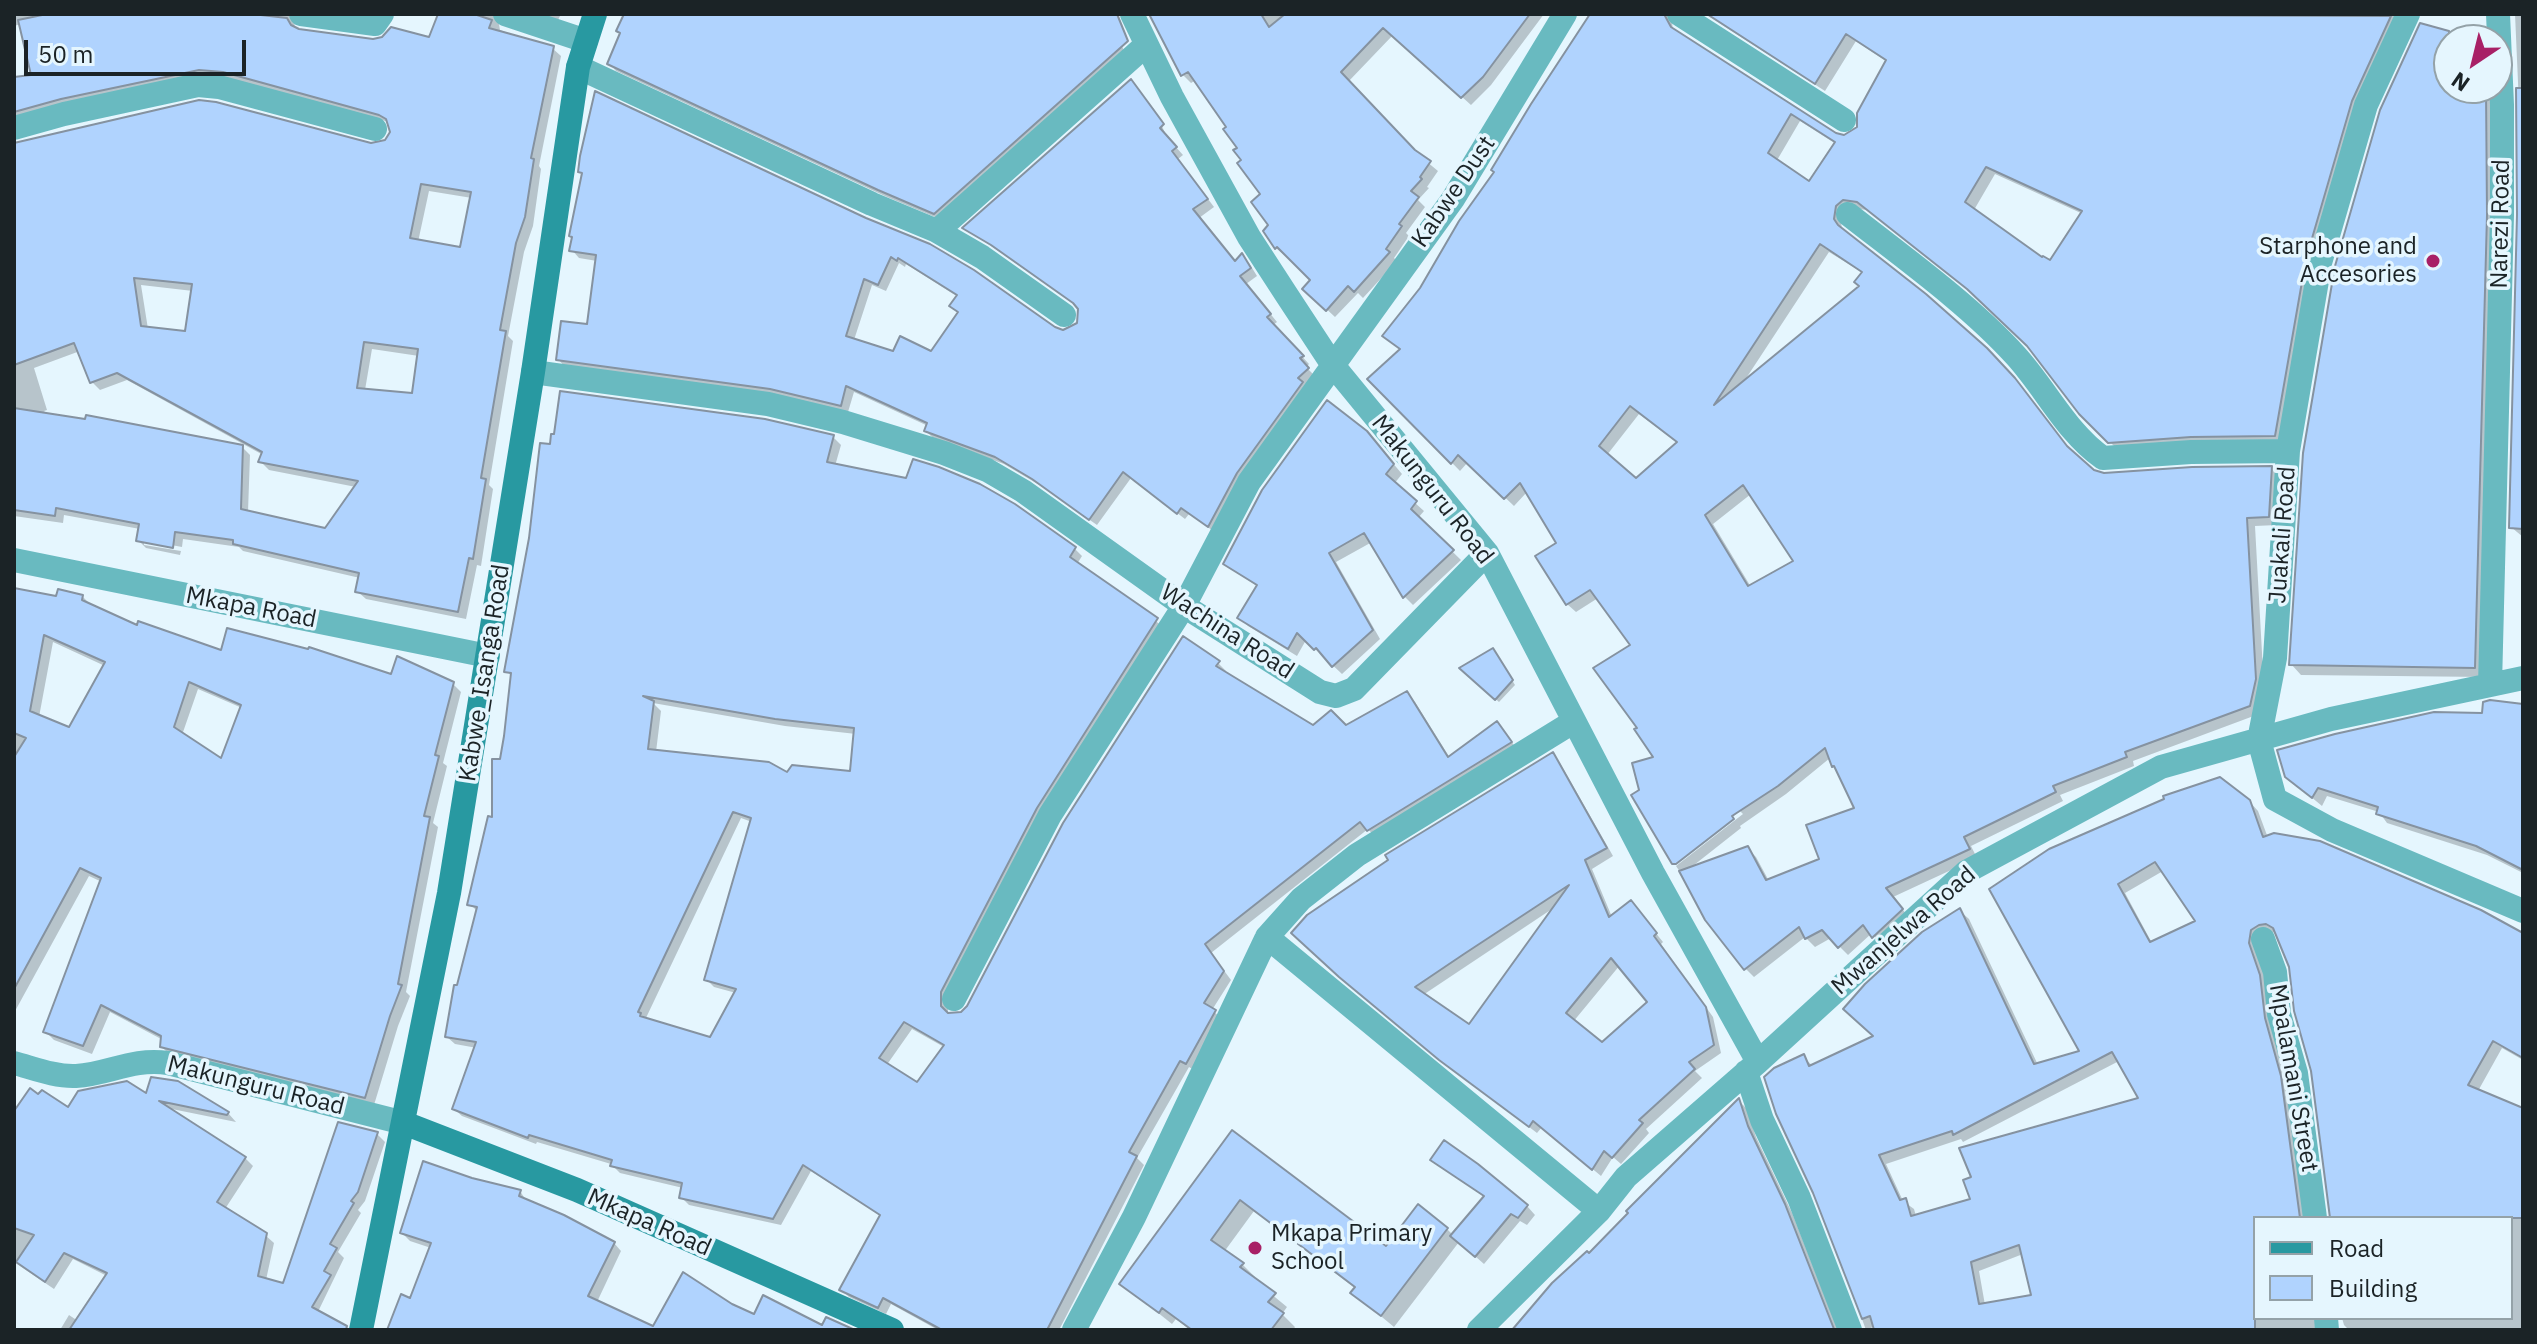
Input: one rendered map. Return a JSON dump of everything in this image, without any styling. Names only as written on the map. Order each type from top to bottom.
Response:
[{"type":"street","points":[[301,14],[375,24],[382,14]]},
{"type":"street","points":[[505,14],[586,41]]},
{"type":"street","name":"Kabwe_Isanga Road","points":[[361,1330],[449,893],[533,372],[578,67],[595,14]]},
{"type":"street","name":"Makunguru Road","points":[[1132,14],[1249,237],[1332,364],[1487,553],[1752,1067],[1762,1120],[1799,1198],[1850,1330]]},
{"type":"street","name":"Kabwe Dust","points":[[954,999],[1050,815],[1184,606],[1249,482],[1453,199],[1565,14]]},
{"type":"street","points":[[1679,14],[1844,120]]},
{"type":"street","name":"Juakali Road","points":[[2408,14],[2366,105],[2320,263],[2288,451],[2275,658],[2259,740],[2275,799],[2332,830],[2523,911]]},
{"type":"street","name":"Narezi Road","points":[[2490,685],[2498,435],[2502,136],[2498,14]]},
{"type":"street","points":[[937,231],[1146,45]]},
{"type":"street","points":[[578,67],[872,204],[937,231],[982,257],[1064,315]]},
{"type":"street","points":[[14,128],[198,85],[219,87],[375,129]]},
{"type":"street","points":[[1848,214],[1916,267],[2015,355],[2061,412],[2069,427],[2103,458],[2191,452],[2288,451]]},
{"type":"street","name":"Wachina Road","points":[[533,372],[768,404],[843,422],[944,453],[987,470],[1023,491],[1184,606],[1320,692],[1336,696],[1354,689],[1487,553]]},
{"type":"street","name":"Mkapa Road","points":[[14,560],[488,656]]},
{"type":"street","name":"Mwanjelwa Road","points":[[1479,1330],[1599,1211],[1626,1177],[1966,872],[2161,767],[2331,719],[2523,678]]},
{"type":"street","points":[[1074,1330],[1134,1217],[1267,937],[1301,899],[1357,855],[1573,722]]},
{"type":"street","points":[[1267,937],[1599,1211]]},
{"type":"street","name":"Mpalamani Street","points":[[2263,939],[2275,972],[2279,1014],[2296,1073],[2315,1216]]},
{"type":"street","name":"Makunguru Road","points":[[14,1063],[76,1076],[147,1060],[168,1063],[404,1123]]},
{"type":"street","name":"Mkapa Road","points":[[404,1123],[577,1190],[892,1330]]},
{"type":"building","points":[[47,14],[252,14],[287,18],[291,25],[299,29],[373,39],[382,37],[391,27],[429,37],[438,14],[474,14],[492,20],[489,28],[554,46],[531,158],[534,159],[525,217],[516,243],[500,330],[506,331],[481,478],[486,479],[473,559],[469,558],[458,612],[355,592],[359,573],[233,544],[233,540],[175,532],[173,548],[136,541],[139,524],[56,508],[55,516],[14,510],[14,408],[85,419],[86,415],[243,445],[241,509],[325,528],[358,481],[258,462],[262,452],[117,373],[90,383],[74,343],[14,365],[14,143],[199,100],[371,143],[385,140],[390,132],[386,119],[379,115],[223,72],[199,70],[14,112],[14,77],[31,75],[18,20]],"holes":[[[421,184],[471,192],[460,247],[410,238]],[[134,278],[192,284],[185,331],[141,326]],[[364,342],[418,349],[412,393],[357,388]]]},
{"type":"building","points":[[624,14],[1117,14],[1128,41],[934,214],[607,64]]},
{"type":"building","points":[[1149,14],[1261,14],[1269,27],[1285,14],[1530,14],[1483,77],[1461,98],[1383,28],[1341,72],[1415,150],[1431,161],[1420,177],[1422,179],[1411,191],[1419,197],[1399,224],[1402,226],[1386,249],[1390,252],[1354,292],[1348,286],[1326,311],[1302,289],[1310,280],[1277,247],[1275,249],[1263,231],[1268,225],[1251,202],[1260,194],[1237,163],[1241,160],[1233,150],[1237,148],[1223,129],[1226,127],[1188,72],[1181,76]]},
{"type":"building","points":[[1590,14],[1664,14],[1671,27],[1836,133],[1844,135],[1857,127],[1857,113],[1886,60],[1846,34],[1815,84],[1707,14],[2391,16],[2352,101],[2306,259],[2275,436],[2191,437],[2108,443],[2079,414],[2027,346],[1967,289],[1857,202],[1843,200],[1836,206],[1834,219],[1838,225],[1926,294],[1987,348],[2015,378],[2067,446],[2094,470],[2104,473],[2272,466],[2269,517],[2247,518],[2256,679],[2250,706],[2125,752],[2127,757],[2053,786],[2056,792],[1964,837],[1970,849],[1886,888],[1903,909],[1872,938],[1863,925],[1838,948],[1822,930],[1805,939],[1799,927],[1744,970],[1705,920],[1679,871],[1748,846],[1766,880],[1819,859],[1806,825],[1854,808],[1825,748],[1778,786],[1732,816],[1734,819],[1676,864],[1672,864],[1631,795],[1639,790],[1632,763],[1653,757],[1634,729],[1637,728],[1593,668],[1630,645],[1590,590],[1566,605],[1535,556],[1556,543],[1520,483],[1504,499],[1458,455],[1451,464],[1367,379],[1400,349],[1382,336],[1420,288],[1459,221],[1494,172],[1491,170]],"holes":[[[1791,114],[1835,142],[1809,181],[1768,153]],[[1986,167],[2082,211],[2050,260],[1965,202]],[[1820,244],[1862,272],[1854,282],[1859,286],[1714,405]],[[1630,406],[1677,442],[1636,478],[1599,446]],[[1743,485],[1793,561],[1748,586],[1705,515]]]},
{"type":"building","points":[[2420,23],[2433,27],[2433,104],[2486,104],[2487,215],[2475,668],[2289,665],[2303,453],[2335,266],[2380,110]]},
{"type":"building","points":[[1131,79],[1164,124],[1160,128],[1177,147],[1172,151],[1208,199],[1193,209],[1235,261],[1242,253],[1251,268],[1240,276],[1271,314],[1267,317],[1304,356],[1300,358],[1309,368],[1298,378],[1303,382],[1237,473],[1208,527],[1181,508],[1177,514],[1123,472],[1089,520],[995,457],[924,431],[927,423],[846,386],[841,406],[770,389],[556,360],[561,321],[587,324],[596,255],[569,251],[572,237],[569,236],[582,173],[578,172],[580,156],[595,91],[866,218],[930,244],[974,270],[1055,327],[1063,330],[1077,323],[1078,309],[1073,303],[962,228]],"holes":[[[891,257],[897,261],[898,258],[957,295],[949,306],[958,312],[931,351],[900,336],[893,351],[846,336],[864,279],[878,285]]]},
{"type":"building","points":[[2516,88],[2523,88],[2523,529],[2509,528],[2517,215]]},
{"type":"building","points":[[560,391],[765,419],[834,435],[827,462],[906,478],[913,459],[980,484],[1015,504],[1076,547],[1070,557],[1158,618],[1037,808],[941,992],[941,1006],[948,1013],[961,1012],[967,1006],[1063,823],[1183,636],[1220,661],[1216,666],[1313,725],[1331,710],[1346,725],[1407,691],[1448,757],[1497,721],[1512,742],[1367,831],[1360,822],[1205,944],[1224,971],[1204,1003],[1216,1010],[1186,1064],[1180,1061],[1129,1152],[1137,1156],[1047,1330],[942,1330],[883,1298],[878,1308],[839,1290],[880,1215],[803,1165],[773,1219],[679,1198],[682,1183],[610,1166],[612,1160],[529,1135],[528,1138],[452,1109],[476,1042],[445,1037],[454,985],[457,985],[477,907],[467,905],[488,816],[492,817],[492,759],[500,759],[504,736],[511,673],[504,672],[529,538],[540,443],[550,444],[551,434],[554,434]],"holes":[[[643,696],[775,719],[854,728],[850,771],[792,765],[787,772],[769,762],[648,749],[654,701]],[[733,812],[751,818],[704,980],[736,989],[710,1037],[640,1016],[638,1012]],[[904,1022],[944,1045],[917,1082],[879,1058]]]},
{"type":"building","points":[[1327,400],[1367,431],[1394,464],[1386,474],[1417,501],[1411,509],[1454,550],[1403,598],[1364,533],[1329,553],[1373,630],[1332,667],[1316,648],[1314,650],[1297,633],[1288,649],[1237,618],[1257,585],[1223,564],[1262,490]]},
{"type":"building","points":[[14,588],[56,596],[58,589],[83,595],[82,600],[137,625],[138,621],[221,650],[227,628],[309,647],[391,674],[397,656],[454,682],[435,755],[439,756],[424,816],[430,817],[398,984],[402,985],[365,1098],[160,1047],[161,1036],[101,1005],[83,1046],[43,1032],[101,878],[80,868],[14,989],[14,757],[26,738],[14,733]],"holes":[[[44,635],[105,662],[69,727],[30,711]],[[189,682],[241,705],[221,758],[174,727]]]},
{"type":"building","points":[[1493,648],[1513,680],[1495,700],[1459,668]]},
{"type":"building","points":[[2483,702],[2523,704],[2523,870],[2476,846],[2376,814],[2378,807],[2318,788],[2312,798],[2285,777],[2277,750],[2434,712],[2482,713]]},
{"type":"building","points":[[1553,752],[1607,848],[1585,860],[1609,917],[1631,900],[1706,1007],[1714,1045],[1689,1062],[1695,1069],[1639,1120],[1643,1123],[1612,1158],[1604,1151],[1592,1170],[1533,1121],[1529,1127],[1439,1060],[1291,933],[1307,915],[1388,860],[1385,855]],"holes":[[[1569,885],[1469,1024],[1415,987],[1464,954]],[[1611,958],[1647,1002],[1602,1042],[1566,1013]]]},
{"type":"building","points":[[2220,777],[2250,800],[2263,837],[2274,833],[2320,841],[2481,910],[2523,933],[2523,1058],[2493,1041],[2468,1085],[2523,1108],[2523,1218],[2330,1216],[2311,1071],[2294,1011],[2289,967],[2273,928],[2266,924],[2259,925],[2251,930],[2249,943],[2260,975],[2265,1018],[2281,1076],[2300,1216],[2253,1216],[2255,1330],[1874,1330],[1870,1316],[1862,1319],[1813,1193],[1776,1114],[1764,1077],[1774,1068],[1804,1054],[1809,1066],[1873,1036],[1843,1009],[1865,984],[1922,932],[1960,908],[2034,1064],[2079,1051],[1989,889],[2049,849],[2164,799],[2163,796]],"holes":[[[2155,862],[2195,921],[2150,942],[2118,884]],[[2112,1052],[2138,1098],[1959,1148],[1971,1177],[1963,1180],[1970,1199],[1911,1216],[1906,1198],[1900,1200],[1879,1155],[1952,1131],[1953,1135]],[[2019,1245],[2031,1295],[1979,1304],[1971,1262]]]},
{"type":"building","points":[[151,1077],[178,1081],[229,1112],[227,1115],[159,1101],[246,1157],[217,1202],[267,1233],[258,1276],[283,1283],[338,1122],[378,1132],[358,1192],[351,1201],[354,1203],[330,1244],[337,1248],[324,1271],[331,1275],[312,1307],[347,1326],[346,1330],[69,1330],[107,1273],[64,1253],[45,1282],[16,1262],[34,1235],[14,1228],[14,1111],[30,1088],[38,1094],[42,1090],[68,1107],[78,1091],[127,1081],[146,1093]]},
{"type":"building","points":[[1739,1098],[1834,1329],[1512,1330],[1552,1283],[1587,1251],[1589,1253],[1628,1213],[1626,1211]]},
{"type":"building","points":[[1232,1130],[1386,1246],[1418,1204],[1448,1228],[1381,1316],[1350,1293],[1355,1287],[1240,1200],[1211,1240],[1244,1263],[1240,1267],[1276,1293],[1268,1302],[1284,1313],[1271,1330],[1192,1330],[1162,1308],[1159,1313],[1119,1284]]},
{"type":"building","points":[[1444,1140],[1528,1205],[1518,1218],[1511,1214],[1475,1257],[1450,1236],[1484,1196],[1430,1160]]},
{"type":"building","points":[[423,1161],[521,1190],[519,1196],[615,1242],[588,1296],[653,1326],[683,1272],[732,1304],[754,1314],[763,1295],[822,1325],[826,1317],[855,1330],[387,1330],[401,1294],[410,1298],[431,1243],[400,1233]]},
{"type":"place","name":"Starphone and Accesories","points":[[2433,261]]},
{"type":"place","name":"Mkapa Primary School","points":[[1255,1248]]}]
